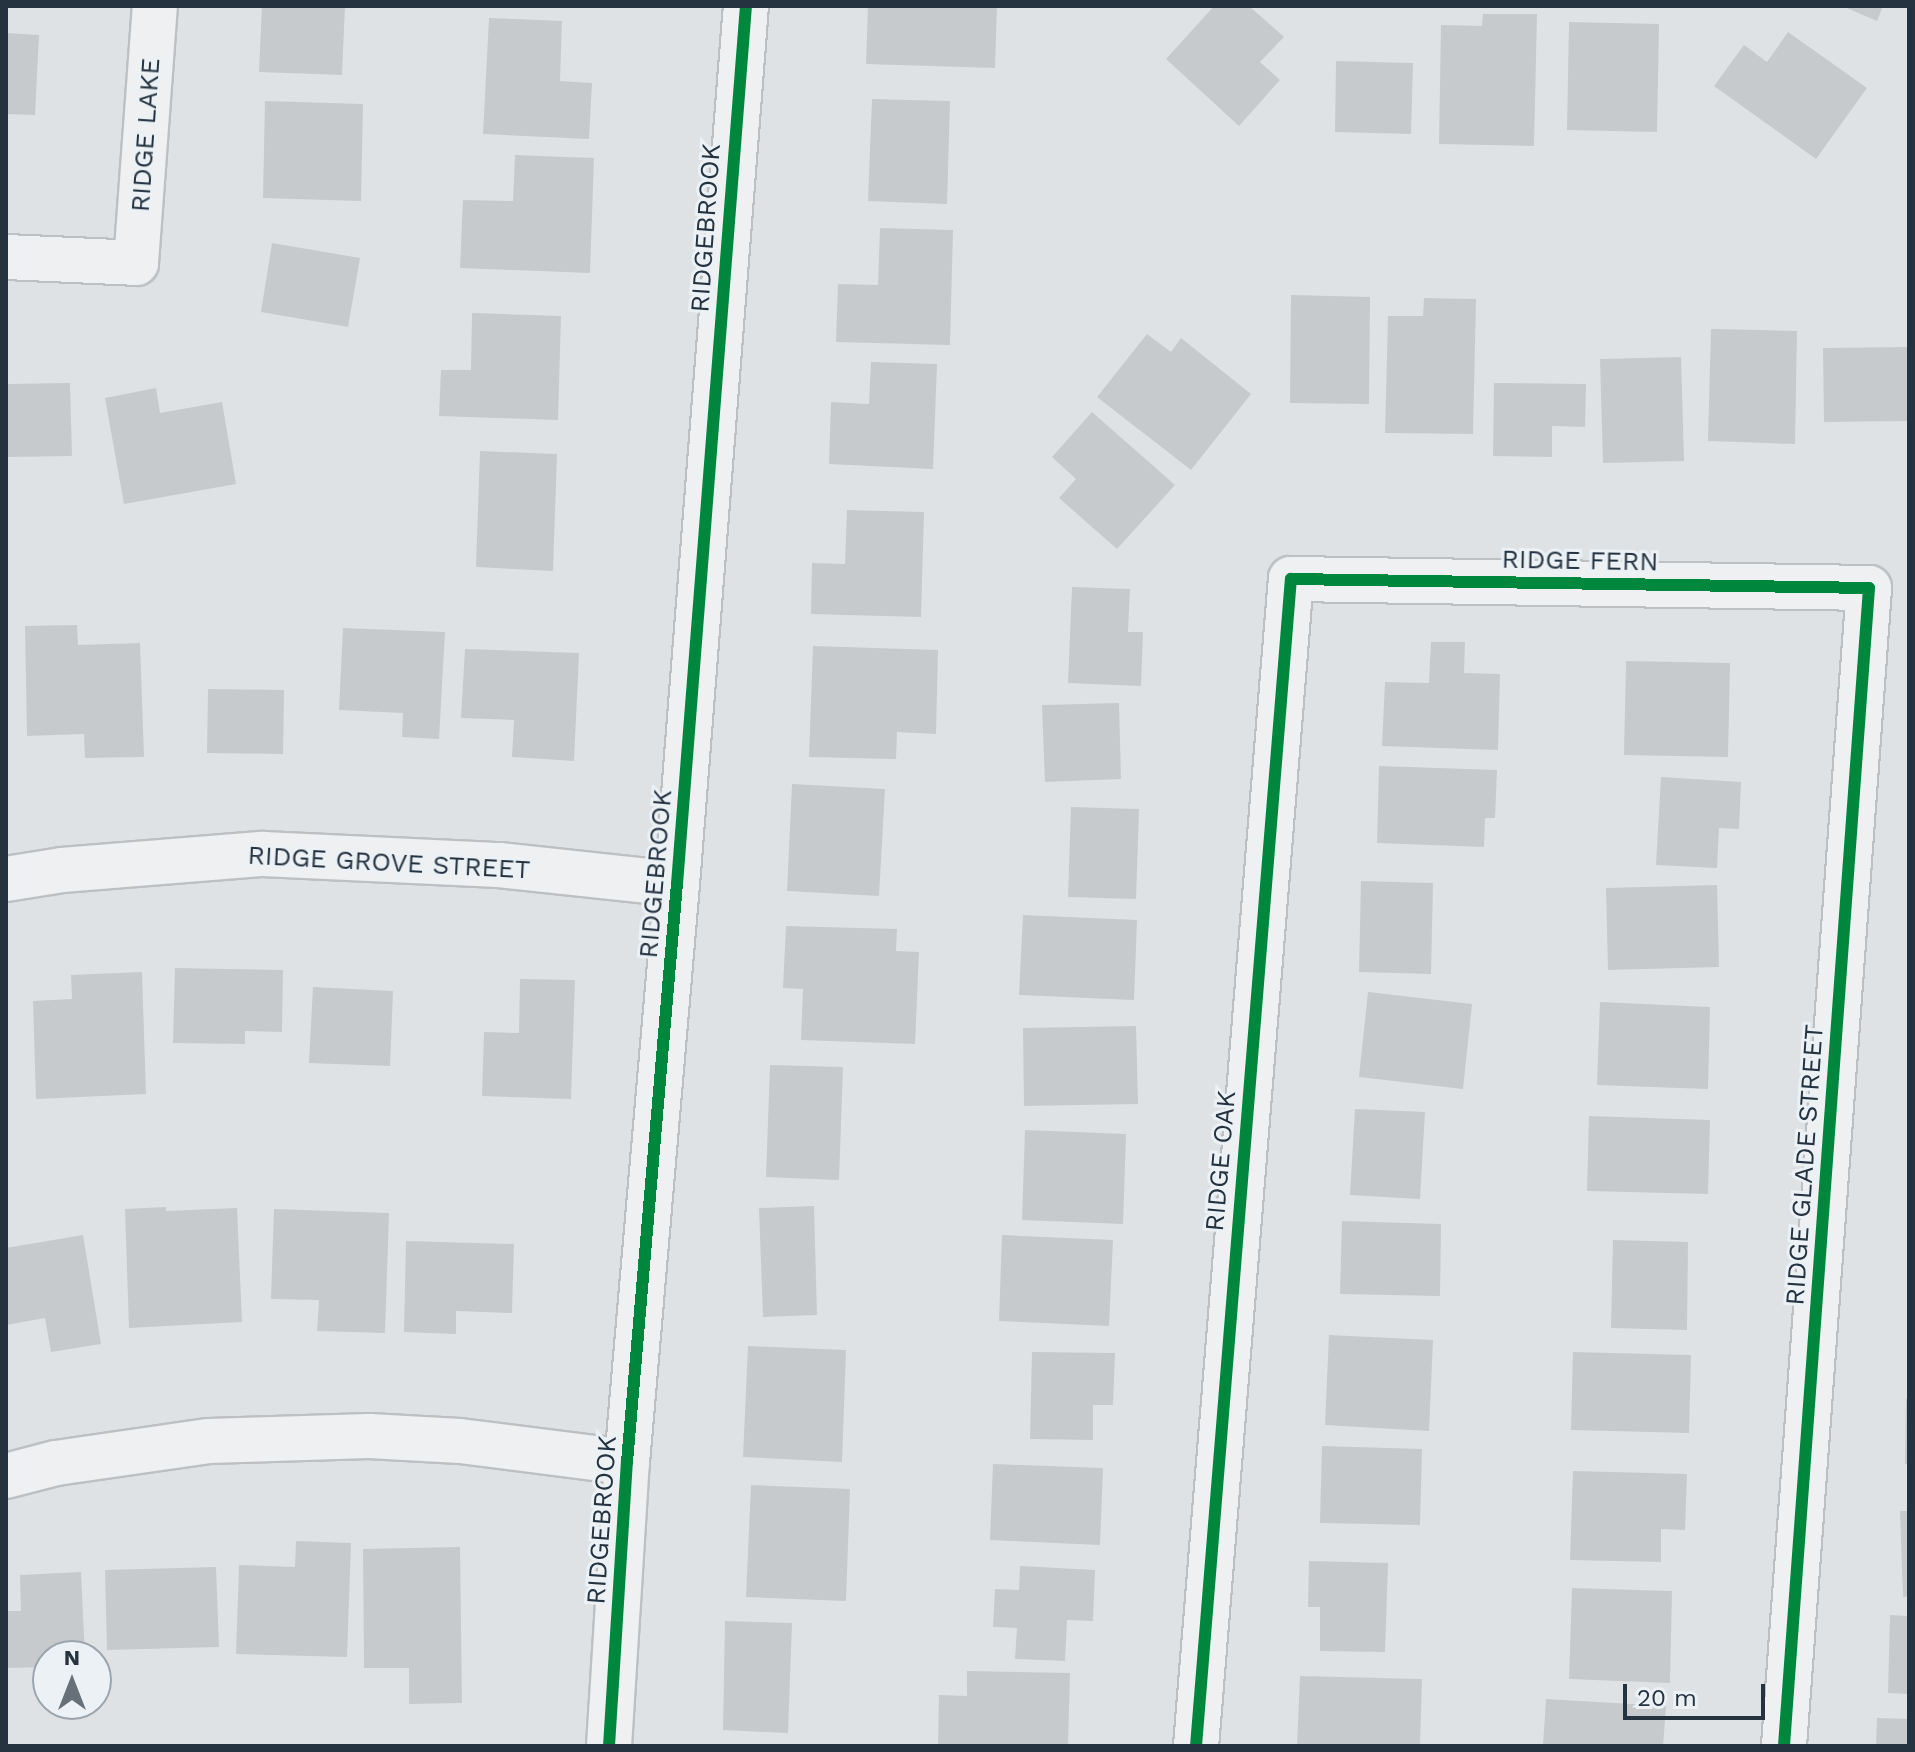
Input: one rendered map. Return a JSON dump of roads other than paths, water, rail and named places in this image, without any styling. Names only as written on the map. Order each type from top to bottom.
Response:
[{"type":"street","name":"RIDGE LAKE","points":[[6,257],[136,263],[155,6]]},
{"type":"street","name":"RIDGEBROOK","points":[[609,1746],[627,1462],[677,884],[746,6]]},
{"type":"street","name":"RIDGE FERN","points":[[1291,579],[1869,588]]},
{"type":"street","name":"RIDGE OAK","points":[[1196,1746],[1291,579]]},
{"type":"street","name":"RIDGE GLADE STREET","points":[[1784,1746],[1869,588]]},
{"type":"street","name":"RIDGE GROVE STREET","points":[[6,879],[62,870],[263,854],[499,865],[677,884]]},
{"type":"street","points":[[6,1476],[56,1463],[209,1441],[369,1436],[460,1441],[627,1462]]}]
